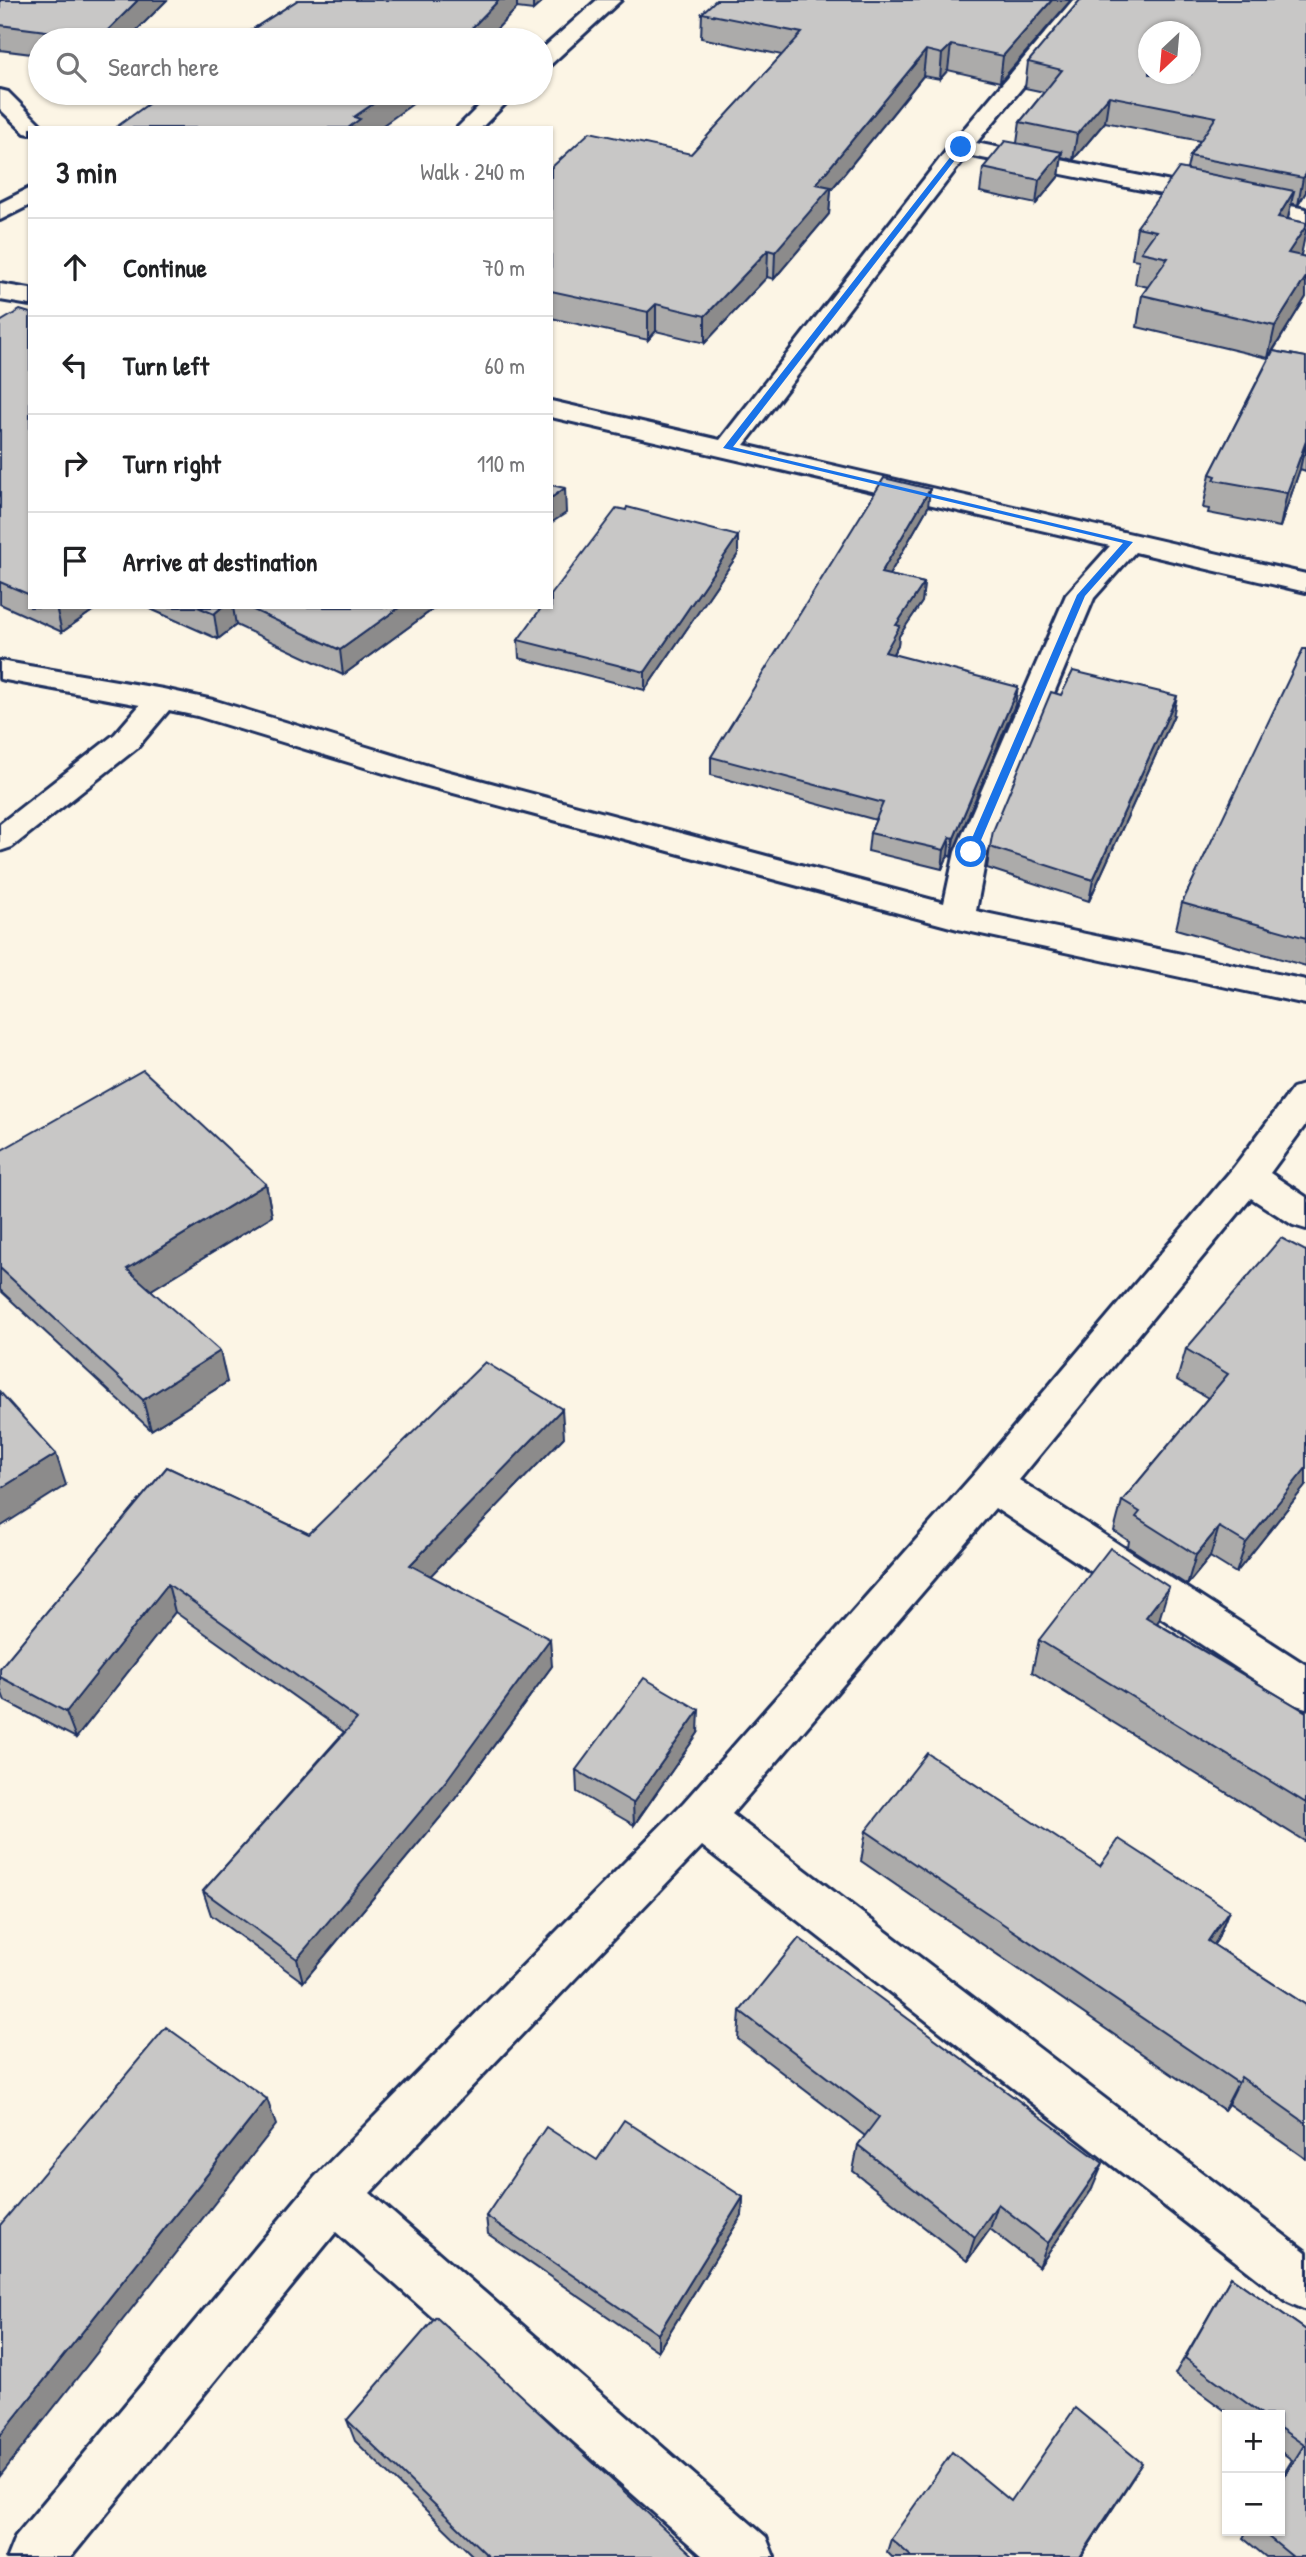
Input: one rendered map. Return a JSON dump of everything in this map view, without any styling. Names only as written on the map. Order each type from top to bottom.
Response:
[{"type":"street","points":[[553,50],[610,0]]},
{"type":"street","points":[[727,448],[961,147],[1084,0]]},
{"type":"street","points":[[0,97],[31,126]]},
{"type":"street","points":[[470,126],[492,105]]},
{"type":"street","points":[[961,147],[1306,216]]},
{"type":"street","points":[[0,213],[28,196]]},
{"type":"street","points":[[0,292],[28,297]]},
{"type":"street","points":[[553,409],[1306,583]]},
{"type":"street","points":[[958,918],[971,852],[1081,595],[1129,542]]},
{"type":"street","points":[[0,670],[202,707],[431,777],[958,918],[1306,992]]},
{"type":"street","points":[[0,840],[126,741],[163,698]]},
{"type":"street","points":[[35,2557],[333,2195],[699,1817],[991,1484],[1247,1177],[1306,1097]]},
{"type":"street","points":[[1247,1177],[1306,1215]]},
{"type":"street","points":[[991,1484],[1306,1689]]},
{"type":"street","points":[[699,1817],[1306,2284]]},
{"type":"street","points":[[333,2195],[746,2557]]},
{"type":"building","points":[[0,0],[138,0],[110,28],[28,29],[0,25]]},
{"type":"building","points":[[298,0],[499,0],[472,28],[255,28]]},
{"type":"building","points":[[716,0],[1052,0],[1003,56],[951,45],[942,54],[926,50],[816,184],[831,187],[775,252],[768,250],[705,316],[656,304],[648,312],[553,291],[553,166],[590,132],[691,154],[802,33],[702,13]]},
{"type":"building","points":[[1080,0],[1306,0],[1306,174],[1303,178],[1190,156],[1216,117],[1109,96],[1077,134],[1020,122],[1062,70],[1028,62]]},
{"type":"building","points":[[147,105],[372,105],[354,117],[360,119],[351,126],[118,126]]},
{"type":"building","points":[[1005,141],[1062,152],[1039,180],[983,168]]},
{"type":"building","points":[[1179,168],[1294,191],[1278,217],[1306,223],[1288,253],[1306,257],[1306,277],[1275,326],[1142,295],[1168,258],[1141,252],[1156,231],[1137,227]]},
{"type":"building","points":[[20,310],[28,312],[28,594],[0,582],[0,322]]},
{"type":"building","points":[[1273,351],[1306,357],[1306,441],[1287,493],[1214,480],[1216,476],[1210,474]]},
{"type":"building","points":[[884,478],[930,489],[881,573],[924,583],[896,625],[900,626],[885,652],[1018,687],[954,838],[950,837],[944,850],[870,833],[883,803],[711,757]]},
{"type":"building","points":[[553,485],[565,488],[553,497]]},
{"type":"building","points":[[627,507],[738,536],[645,672],[518,640],[541,609],[553,609],[553,592],[617,508],[626,510]]},
{"type":"building","points":[[203,609],[220,609],[214,614]]},
{"type":"building","points":[[251,609],[397,609],[340,650]]},
{"type":"building","points":[[1303,649],[1306,649],[1306,938],[1182,903]]},
{"type":"building","points":[[1073,671],[1177,696],[1093,880],[990,847],[993,831],[1051,692],[1061,695]]},
{"type":"building","points":[[143,1070],[266,1184],[127,1269],[220,1351],[143,1400],[0,1268],[0,1151]]},
{"type":"building","points":[[1281,1238],[1306,1251],[1306,1468],[1246,1543],[1219,1527],[1196,1555],[1136,1517],[1140,1512],[1122,1501],[1228,1374],[1186,1349]]},
{"type":"building","points":[[485,1362],[562,1409],[410,1565],[550,1639],[446,1781],[297,1959],[203,1891],[357,1719],[168,1584],[66,1712],[0,1677],[0,1668],[167,1467],[309,1534]]},
{"type":"building","points":[[0,1392],[56,1454],[0,1489]]},
{"type":"building","points":[[1110,1548],[1169,1587],[1146,1617],[1306,1712],[1306,1803],[1039,1640]]},
{"type":"building","points":[[644,1678],[699,1710],[633,1803],[576,1770]]},
{"type":"building","points":[[927,1753],[1100,1866],[1119,1839],[1229,1910],[1208,1941],[1306,2005],[1306,2123],[1241,2077],[1238,2083],[866,1831]]},
{"type":"building","points":[[799,1938],[1103,2163],[1048,2243],[998,2204],[975,2237],[858,2145],[879,2117],[740,2011]]},
{"type":"building","points":[[166,2027],[267,2099],[0,2436],[0,2225]]},
{"type":"building","points":[[624,2120],[743,2197],[658,2334],[486,2216],[546,2127],[597,2160]]},
{"type":"building","points":[[1231,2277],[1306,2330],[1306,2557],[1293,2557],[1267,2536],[1285,2536],[1285,2475],[1304,2445],[1285,2432],[1285,2410],[1256,2410],[1185,2358]]},
{"type":"building","points":[[436,2317],[695,2557],[489,2557],[347,2420]]},
{"type":"building","points":[[1075,2408],[1142,2463],[1080,2557],[912,2557],[891,2539],[952,2452],[1011,2501]]},
{"type":"route","points":[[961,147],[727,448],[1129,542],[1081,595],[971,852]]}]
